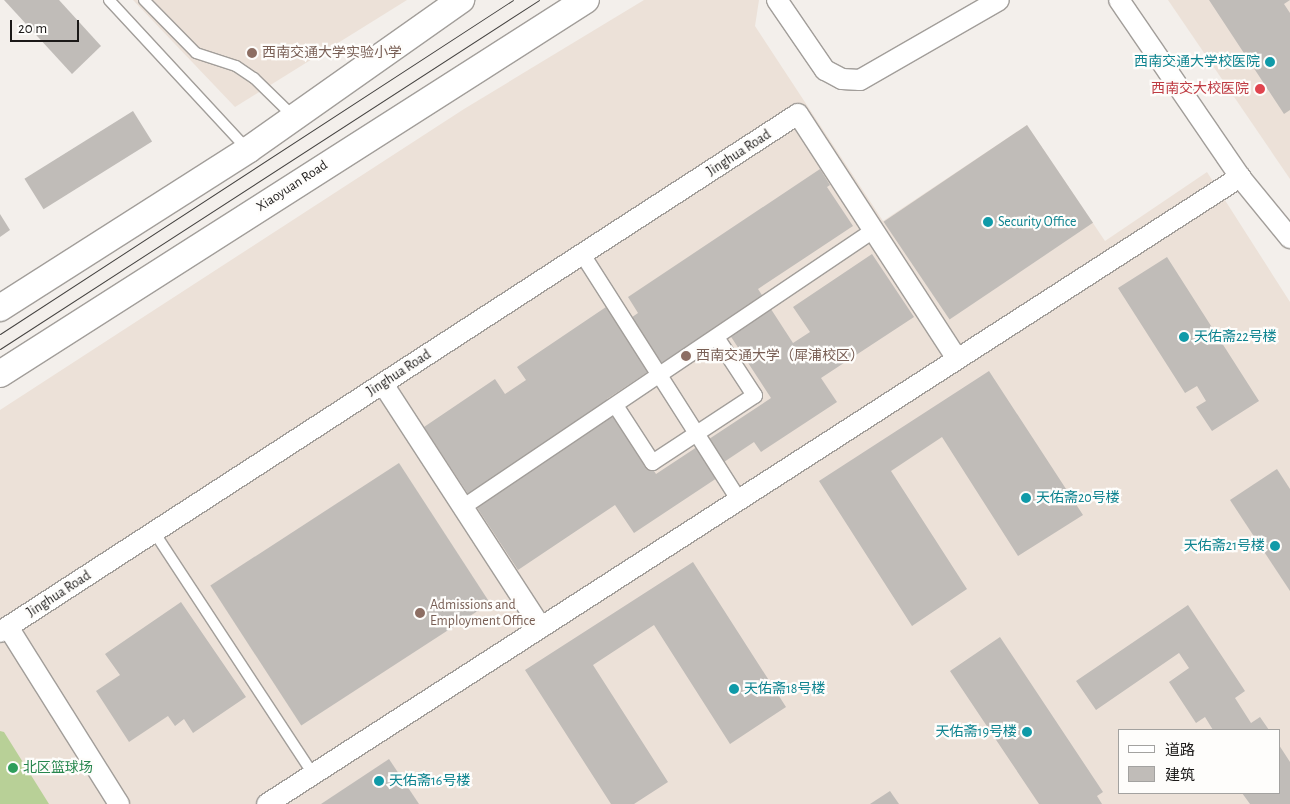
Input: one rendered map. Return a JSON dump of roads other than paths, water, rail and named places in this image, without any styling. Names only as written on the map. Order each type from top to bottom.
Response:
[{"type":"street","points":[[0,308],[248,150],[461,0]]},
{"type":"street","name":"Xiaoyuan Road","points":[[0,374],[586,0]]},
{"type":"street","points":[[777,0],[825,70],[842,79],[869,78],[999,0]]},
{"type":"street","points":[[1119,0],[1240,177],[1290,238]]},
{"type":"street","name":"Jinghua Road","points":[[4,630],[798,114],[872,230]]},
{"type":"street","points":[[267,804],[1240,177]]},
{"type":"street","points":[[462,507],[872,230],[957,360]]},
{"type":"street","points":[[582,254],[739,500]]},
{"type":"street","points":[[615,405],[652,462],[754,395],[716,336]]},
{"type":"street","points":[[382,384],[541,627]]},
{"type":"street","points":[[4,630],[119,804]]},
{"type":"lane","points":[[109,0],[248,150]]},
{"type":"lane","points":[[144,0],[196,53],[236,66],[248,74],[294,118]]},
{"type":"lane","points":[[154,532],[313,774]]},
{"type":"tram line","points":[[0,334],[513,0]]},
{"type":"tram line","points":[[0,349],[539,0]]},
{"type":"place","name":"西南交通大学实验小学","points":[[252,53]]},
{"type":"place","name":"西南交通大学校医院","points":[[1270,62]]},
{"type":"place","name":"西南交大校医院","points":[[1260,89]]},
{"type":"place","name":"Security Office","points":[[988,222]]},
{"type":"place","name":"天佑斋22号楼","points":[[1184,337]]},
{"type":"place","name":"西南交通大学（犀浦校区）","points":[[686,356]]},
{"type":"place","name":"天佑斋20号楼","points":[[1026,498]]},
{"type":"place","name":"天佑斋21号楼","points":[[1275,546]]},
{"type":"place","name":"Admissions and Employment Office","points":[[420,613]]},
{"type":"place","name":"天佑斋18号楼","points":[[734,689]]},
{"type":"place","name":"天佑斋19号楼","points":[[1027,732]]},
{"type":"place","name":"北区篮球场","points":[[13,768]]},
{"type":"place","name":"天佑斋16号楼","points":[[379,781]]}]
